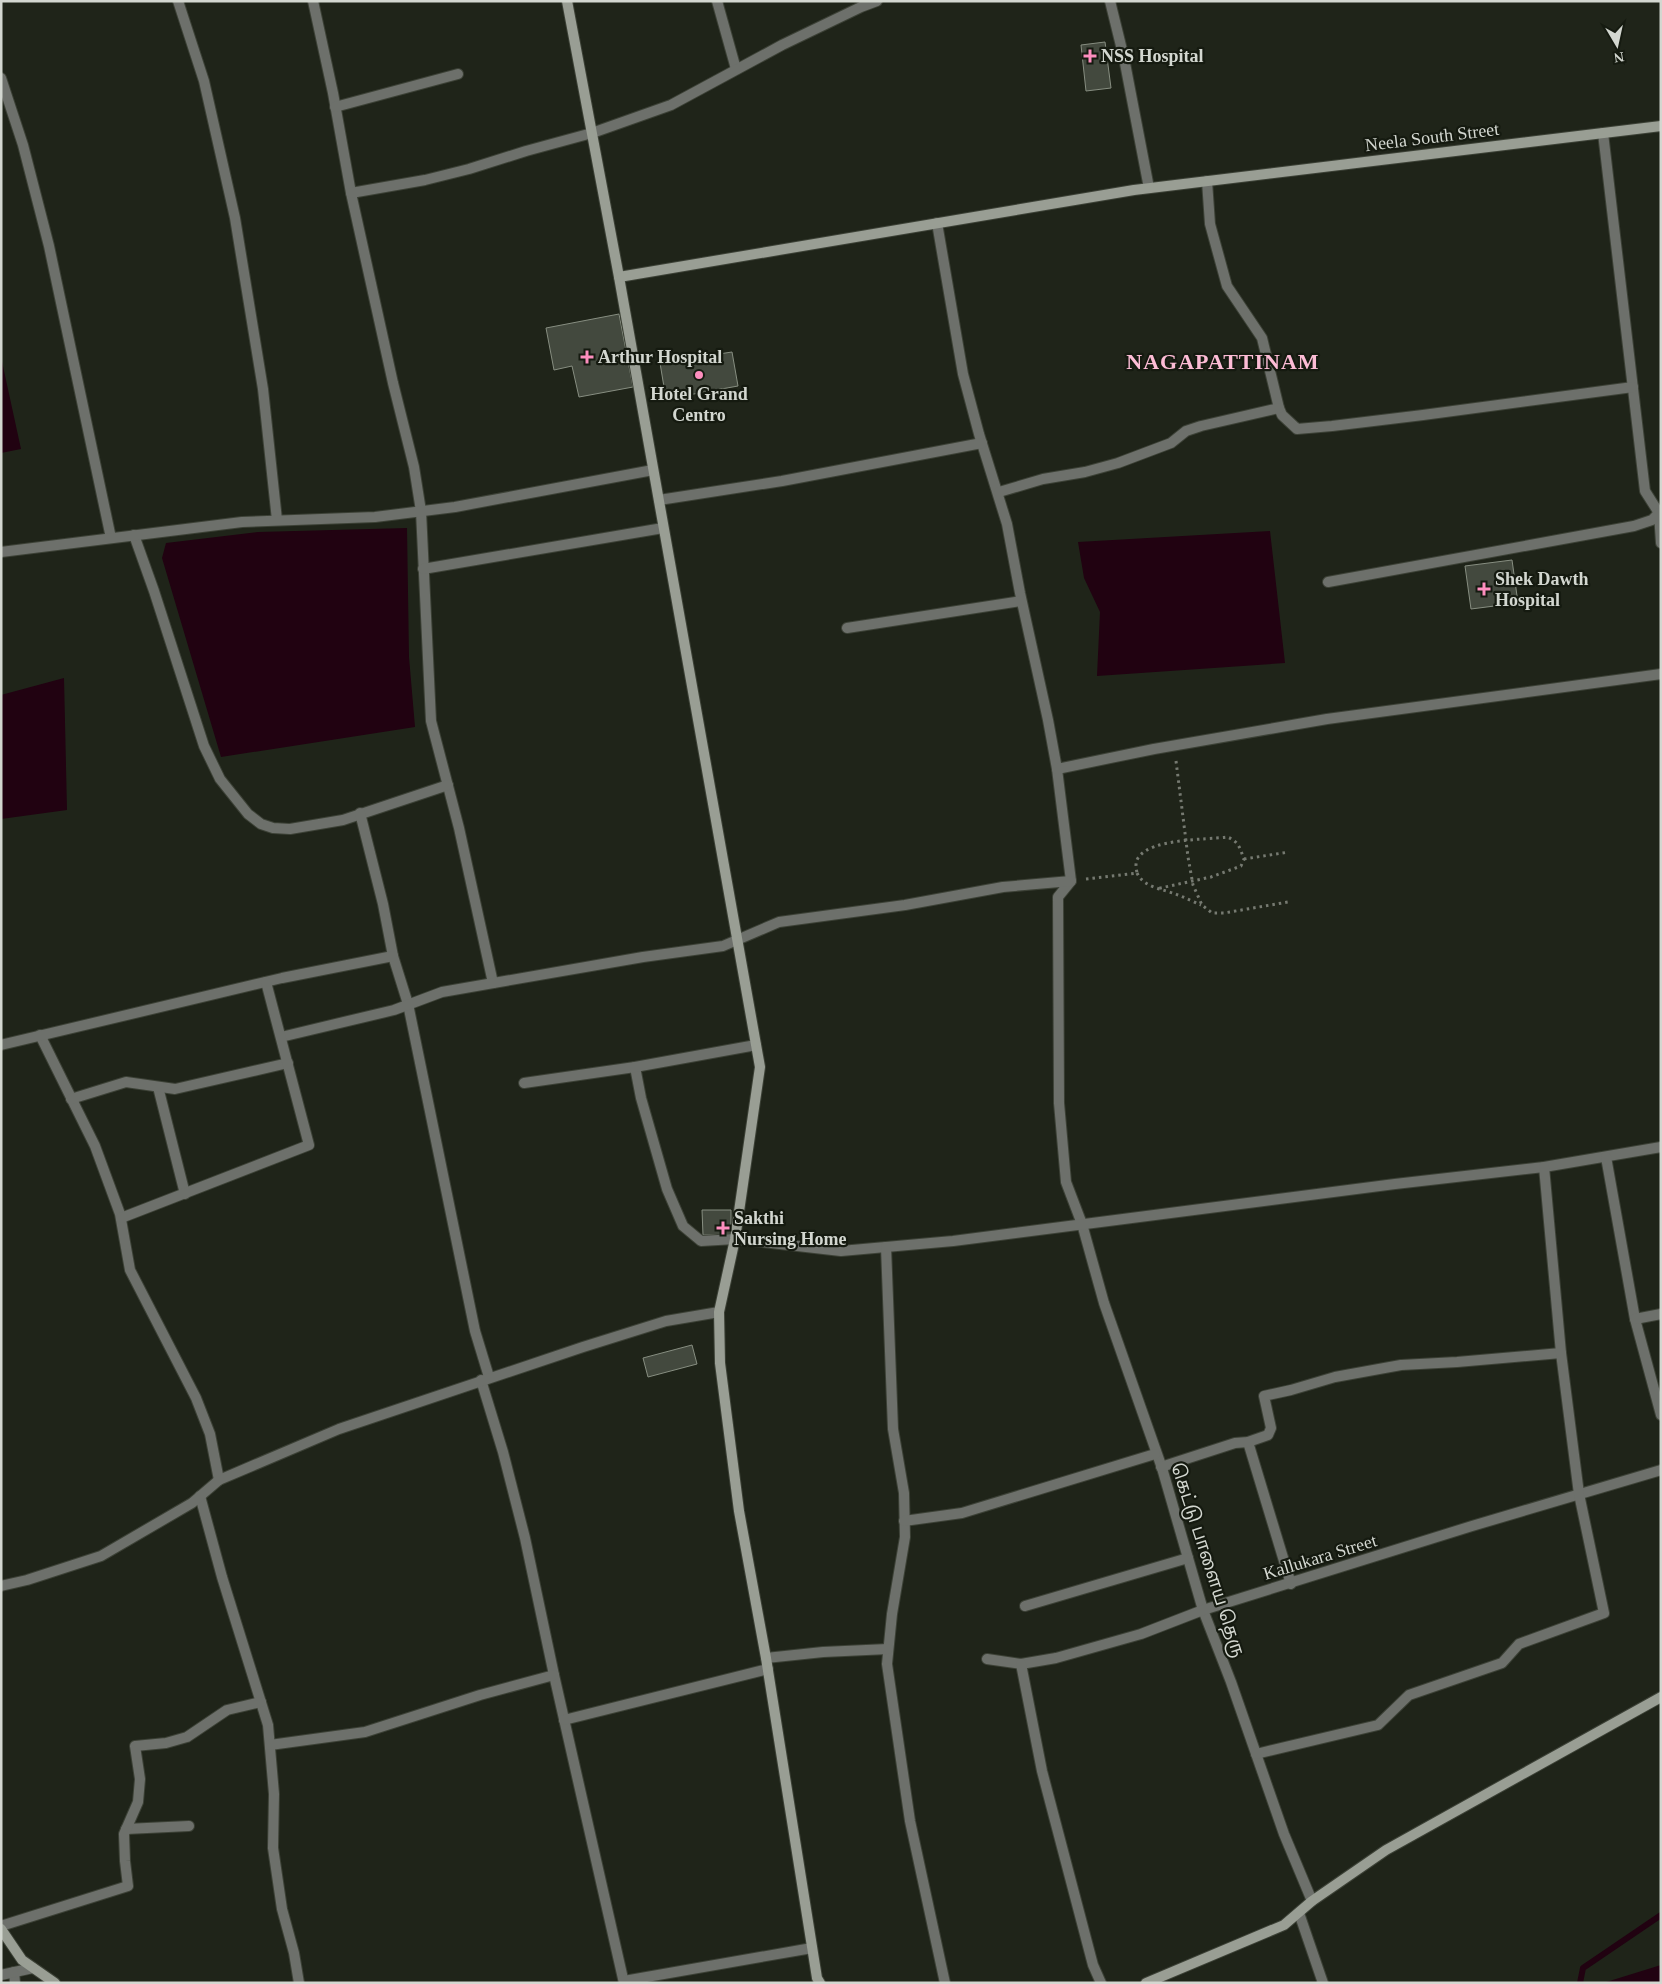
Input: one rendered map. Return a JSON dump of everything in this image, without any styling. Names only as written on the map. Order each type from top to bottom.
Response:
[{"type":"street","points":[[178,1],[204,81],[235,218],[263,389],[277,520]]},
{"type":"street","points":[[313,1],[351,193],[414,468],[421,511],[432,721],[459,828],[493,983]]},
{"type":"street","points":[[566,1],[619,276],[760,1067],[735,1239],[718,1312],[720,1363],[739,1511],[767,1664],[817,1978],[820,1983]]},
{"type":"street","points":[[717,1],[736,69]]},
{"type":"street","points":[[351,193],[426,180],[469,169],[592,133],[671,105],[736,69],[852,11],[877,1]]},
{"type":"street","points":[[1110,1],[1124,58],[1149,188]]},
{"type":"street","points":[[335,107],[458,74]]},
{"type":"street","points":[[1,78],[23,145],[49,246],[111,538]]},
{"type":"street","name":"Neela South Street","points":[[619,276],[1149,188],[1661,126]]},
{"type":"street","points":[[1603,133],[1645,491],[1660,514],[1661,543]]},
{"type":"street","points":[[1207,181],[1210,224],[1227,286],[1262,338],[1279,408],[1282,415],[1297,428],[1423,415],[1633,387]]},
{"type":"street","points":[[281,1037],[394,1010],[442,992],[723,946],[779,922],[904,905],[1003,888],[1070,881],[1057,769],[1048,720],[1021,601],[1007,524],[999,492],[982,443],[964,374],[936,223]]},
{"type":"street","points":[[999,492],[1043,479],[1085,472],[1118,463],[1172,443],[1186,431],[1279,408]]},
{"type":"street","points":[[659,500],[782,481],[982,443]]},
{"type":"street","points":[[1,552],[242,522],[375,516],[455,507],[653,470]]},
{"type":"street","points":[[1328,582],[1634,526],[1652,520],[1660,514]]},
{"type":"street","points":[[423,569],[664,528]]},
{"type":"street","points":[[134,536],[157,599],[204,746],[220,779],[248,814],[261,824],[273,828],[290,829],[343,820],[448,785]]},
{"type":"street","points":[[847,628],[1021,601]]},
{"type":"street","points":[[1057,769],[1174,745],[1327,719],[1661,674]]},
{"type":"street","points":[[360,813],[383,904],[393,956],[408,1004],[485,1378],[526,1538],[554,1675],[624,1982],[812,1948]]},
{"type":"street","name":"கெட்டு பாளைய தெரு","points":[[1070,881],[1058,897],[1059,1103],[1066,1182],[1082,1224],[1104,1303],[1161,1467],[1203,1610],[1231,1682],[1284,1834],[1312,1901]]},
{"type":"street","points":[[1,1045],[266,982],[393,956]]},
{"type":"street","points":[[121,1218],[309,1145],[266,982]]},
{"type":"street","points":[[40,1035],[95,1146],[121,1218],[130,1270],[196,1398],[210,1434],[219,1480]]},
{"type":"street","points":[[524,1083],[635,1067],[756,1045]]},
{"type":"street","points":[[71,1099],[126,1082],[175,1089],[288,1063]]},
{"type":"street","points":[[635,1067],[641,1098],[667,1189],[683,1226],[701,1241],[735,1239],[840,1250],[954,1241],[1385,1186],[1544,1168],[1661,1147]]},
{"type":"street","points":[[158,1087],[185,1194]]},
{"type":"street","points":[[1606,1156],[1635,1319],[1661,1415]]},
{"type":"street","points":[[1256,1754],[1378,1725],[1409,1696],[1502,1663],[1518,1644],[1604,1613],[1579,1494],[1561,1353],[1544,1168]]},
{"type":"street","points":[[886,1247],[894,1429],[904,1493],[904,1537],[892,1614],[887,1664],[910,1821],[945,1983]]},
{"type":"street","points":[[1,1586],[27,1580],[101,1556],[192,1503],[219,1480],[339,1429],[485,1378],[666,1321],[718,1312]]},
{"type":"street","points":[[1635,1319],[1661,1314]]},
{"type":"street","points":[[1161,1467],[1235,1443],[1248,1442],[1268,1435],[1271,1428],[1264,1396],[1291,1390],[1335,1376],[1401,1365],[1561,1353]]},
{"type":"street","points":[[1248,1442],[1291,1584]]},
{"type":"street","points":[[904,1521],[962,1513],[1156,1454]]},
{"type":"street","name":"Kallukara Street","points":[[987,1659],[1021,1664],[1056,1658],[1141,1634],[1203,1610],[1472,1526],[1661,1470]]},
{"type":"street","points":[[200,1496],[222,1577],[268,1725],[274,1794],[273,1848],[282,1909],[294,1953],[299,1983]]},
{"type":"street","points":[[1025,1606],[1188,1558]]},
{"type":"street","points":[[564,1720],[767,1664],[823,1652],[888,1649]]},
{"type":"street","points":[[1021,1664],[1042,1771],[1093,1965],[1101,1983]]},
{"type":"street","points":[[270,1745],[365,1732],[480,1695],[554,1675]]},
{"type":"street","points":[[1146,1983],[1284,1925],[1312,1901],[1386,1850],[1661,1698]]},
{"type":"street","points":[[55,1983],[22,1960],[1,1928],[128,1886],[124,1861],[124,1834],[138,1802],[140,1779],[135,1746],[187,1737],[227,1710],[261,1702]]},
{"type":"street","points":[[126,1829],[189,1826]]},
{"type":"street","points":[[1299,1913],[1323,1983]]},
{"type":"street","points":[[1,1975],[14,1977],[33,1968]]},
{"type":"path","points":[[1174,745],[1192,882],[1202,905]]},
{"type":"path","points":[[1156,889],[1192,882],[1241,866],[1244,859],[1238,844],[1227,837],[1169,842],[1148,849],[1137,859],[1136,873],[1140,880],[1156,889],[1202,905],[1212,913],[1224,913],[1288,902]]},
{"type":"path","points":[[1244,859],[1289,852]]},
{"type":"path","points":[[1070,881],[1136,873]]},
{"type":"shaded area","points":[[1,357],[21,449],[1,453]]},
{"type":"shaded area","points":[[407,528],[409,657],[415,727],[221,757],[162,558],[166,543],[258,532]]},
{"type":"shaded area","points":[[1270,531],[1285,663],[1097,676],[1100,612],[1084,578],[1078,542]]},
{"type":"shaded area","points":[[64,678],[67,810],[1,819],[1,695]]},
{"type":"shaded area","points":[[1661,1965],[1661,1983],[1603,1983]]},
{"type":"building","points":[[1105,42],[1111,88],[1086,91],[1081,45]]},
{"type":"building","points":[[619,314],[633,387],[579,397],[572,366],[554,370],[546,328]]},
{"type":"building","name":"Hotel Grand Centro","points":[[732,352],[738,386],[666,399],[660,363]]},
{"type":"building","points":[[1512,560],[1518,603],[1471,609],[1465,566]]},
{"type":"building","points":[[702,1210],[731,1210],[731,1234],[703,1235]]},
{"type":"building","points":[[692,1345],[697,1364],[648,1377],[643,1358]]},
{"type":"waterway","points":[[1580,1983],[1583,1968],[1661,1915]]},
{"type":"place","name":"NSS Hospital","points":[[1090,56]]},
{"type":"place","name":"Arthur Hospital","points":[[587,357]]},
{"type":"place","name":"Hotel Grand Centro","points":[[699,375]]},
{"type":"place","name":"Shek Dawth Hospital","points":[[1484,589]]},
{"type":"place","name":"Sakthi Nursing Home","points":[[723,1228]]},
{"type":"district","name":"NAGAPATTINAM","points":[[1223,361]]}]
